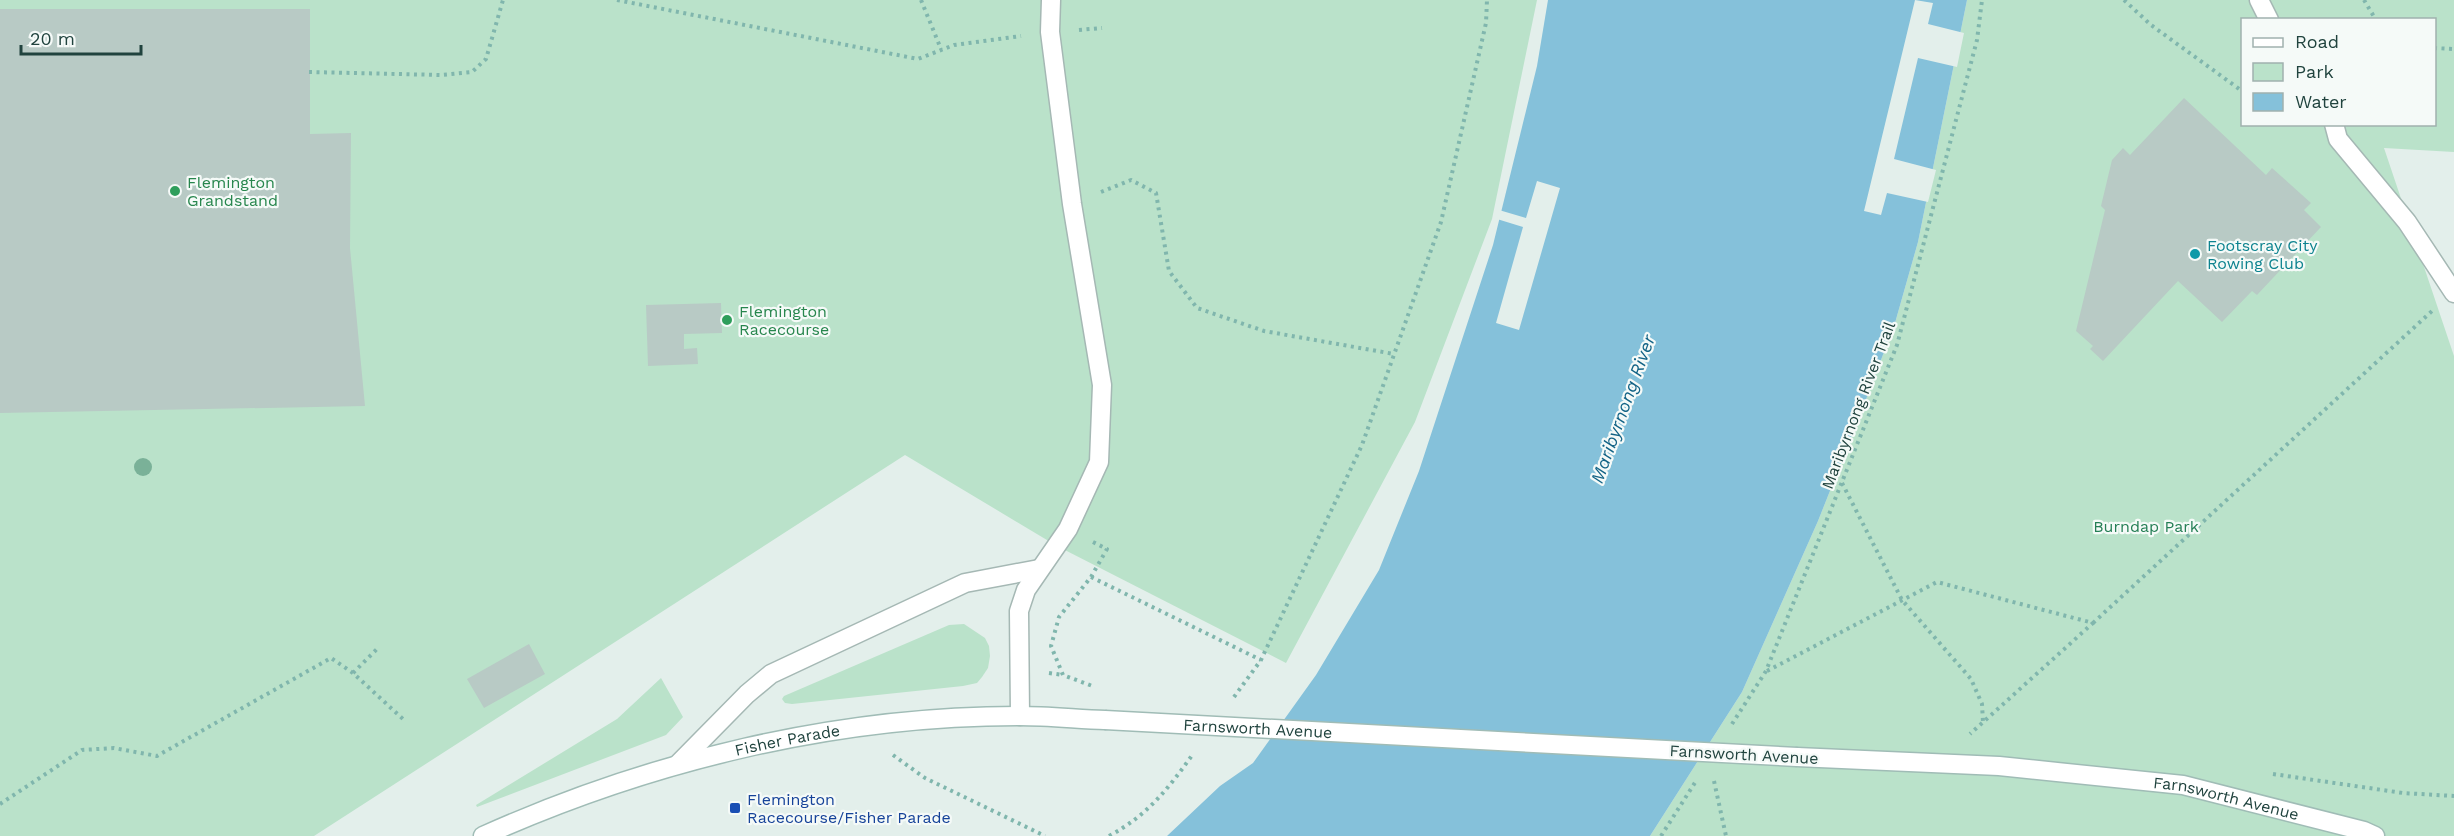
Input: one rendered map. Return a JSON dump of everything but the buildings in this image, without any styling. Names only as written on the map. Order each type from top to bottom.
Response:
[{"type":"main road","points":[[1020,716],[1019,611],[1026,590],[1068,529],[1099,462],[1102,385],[1072,204],[1050,32],[1051,0]]},
{"type":"main road","points":[[2259,0],[2268,18]]},
{"type":"main road","points":[[2335,126],[2338,139],[2407,222],[2454,292]]},
{"type":"main road","points":[[678,764],[747,694],[771,674],[965,583],[1039,569]]},
{"type":"main road","name":"Fisher Parade","points":[[483,836],[546,808],[678,764],[767,743],[856,728],[955,719],[1020,716],[1105,720]]},
{"type":"main road","name":"Farnsworth Avenue","points":[[1105,720],[2000,766],[2183,785],[2364,831],[2374,836]]},
{"type":"path","points":[[309,72],[441,75],[472,72],[486,59],[503,0]]},
{"type":"path","points":[[617,0],[918,59],[954,45],[1050,32],[1102,28]]},
{"type":"path","points":[[921,0],[941,49]]},
{"type":"path","points":[[1095,687],[1063,675],[1051,646],[1059,616],[1091,577],[1261,660],[1362,445],[1441,222],[1486,23],[1487,0]]},
{"type":"path","name":"Maribyrnong River Trail","points":[[1902,600],[1766,671],[1897,345],[1977,40],[1982,0]]},
{"type":"path","points":[[2124,0],[2151,25],[2241,90]]},
{"type":"path","points":[[2364,0],[2375,18]]},
{"type":"path","points":[[2436,48],[2454,49]]},
{"type":"path","points":[[1072,204],[1131,180],[1156,193],[1169,271],[1197,308],[1264,331],[1394,354]]},
{"type":"path","points":[[1965,739],[2454,292]]},
{"type":"path","points":[[1842,482],[1902,600],[1971,679],[1982,704],[1983,722]]},
{"type":"path","points":[[1902,600],[1937,582],[2092,623]]},
{"type":"path","points":[[353,674],[377,649]]},
{"type":"path","points":[[0,804],[82,750],[114,748],[157,756],[330,658],[353,674],[404,720]]},
{"type":"path","points":[[856,728],[925,778],[1045,836]]},
{"type":"path","points":[[1712,772],[1726,836]]},
{"type":"green space","name":"Flemington Racecourse","points":[[0,0],[1537,0],[1492,219],[1415,422],[1286,663],[1057,546],[905,455],[314,836],[0,836]]},
{"type":"green space","name":"Burndap Park","points":[[1967,0],[2454,0],[2454,152],[2384,148],[2454,356],[2454,836],[1650,836],[1742,692],[1818,521],[1895,323],[1918,242]]},
{"type":"green space","points":[[964,624],[985,638],[989,646],[988,668],[977,683],[792,704],[785,703],[782,699],[784,696],[949,625]]},
{"type":"green space","points":[[661,678],[683,717],[666,735],[477,807],[476,805],[617,719]]},
{"type":"water","name":"Maribyrnong River","points":[[1548,0],[1967,0],[1918,242],[1895,323],[1818,521],[1742,692],[1650,836],[1167,836],[1220,786],[1253,763],[1316,675],[1379,570],[1419,471],[1493,245],[1537,66]]},
{"type":"pier","points":[[1915,0],[1933,3],[1928,24],[1964,33],[1957,67],[1918,58],[1894,159],[1936,170],[1928,202],[1887,193],[1881,215],[1864,211]]},
{"type":"pier","points":[[1537,181],[1560,188],[1519,330],[1496,323],[1523,227],[1497,219],[1499,210],[1526,218]]},
{"type":"place","name":"Flemington Grandstand","points":[[175,191]]},
{"type":"place","name":"Footscray City Rowing Club","points":[[2195,254]]},
{"type":"place","name":"Flemington Racecourse","points":[[727,320]]},
{"type":"place","name":"Flemington Racecourse/Fisher Parade","points":[[735,808]]}]
